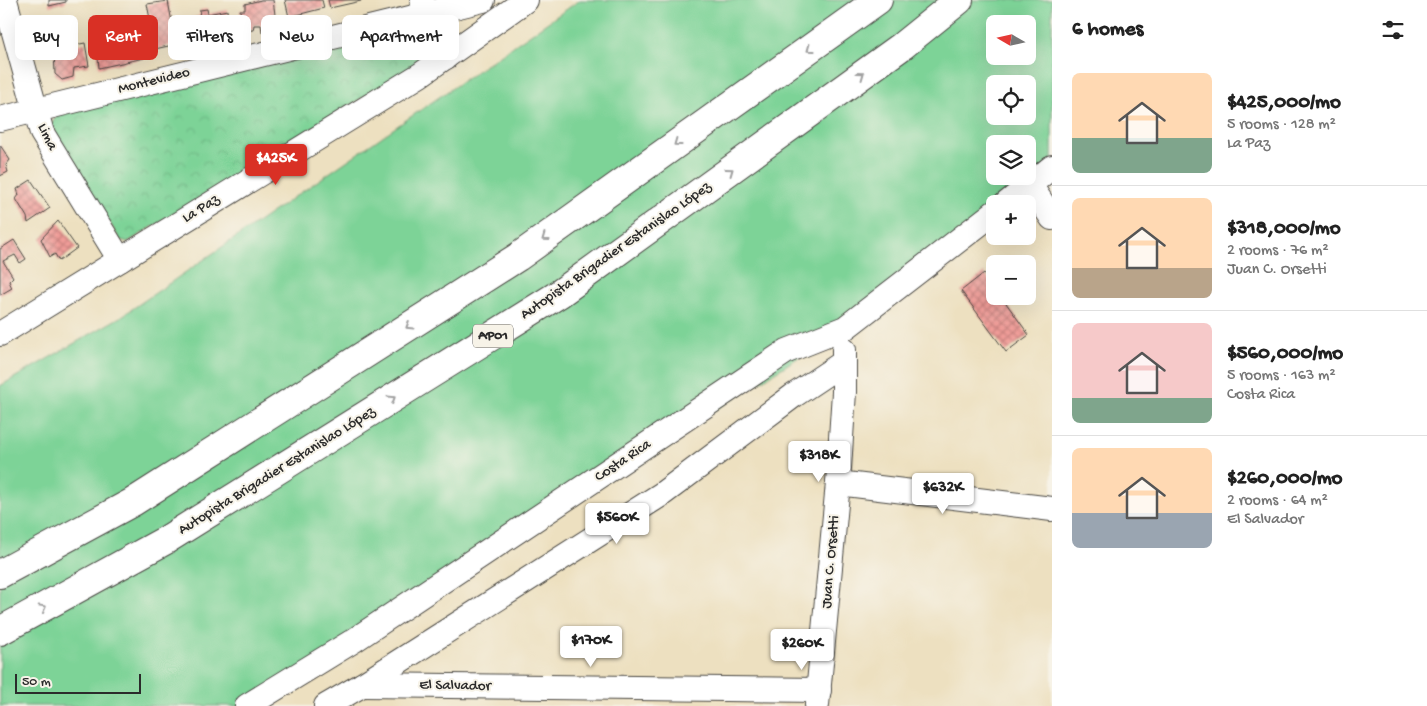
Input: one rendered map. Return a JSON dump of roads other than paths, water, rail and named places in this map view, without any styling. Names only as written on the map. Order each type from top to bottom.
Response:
[{"type":"highway","points":[[0,574],[133,502],[518,257],[878,0]]},
{"type":"highway","name":"Autopista Brigadier Estanislao López","points":[[0,631],[166,540],[559,294],[902,46],[959,0]]},
{"type":"street","name":"Lima","points":[[5,0],[42,133],[120,260]]},
{"type":"street","name":"Montevideo","points":[[0,119],[424,7],[483,0]]},
{"type":"street","name":"La Paz","points":[[459,48],[526,0]]},
{"type":"street","name":"La Paz","points":[[0,334],[442,60]]},
{"type":"street","points":[[1018,195],[1052,167]]},
{"type":"street","points":[[1030,186],[1052,218]]},
{"type":"street","name":"Costa Rica","points":[[247,706],[353,641],[787,352],[845,328],[986,219]]},
{"type":"street","name":"Juan C. Orsetti","points":[[818,698],[838,483],[844,392],[845,328]]},
{"type":"street","points":[[326,706],[662,494],[794,396],[844,362]]},
{"type":"street","points":[[838,483],[1052,509]]},
{"type":"street","name":"El Salvador","points":[[362,685],[818,698]]}]
